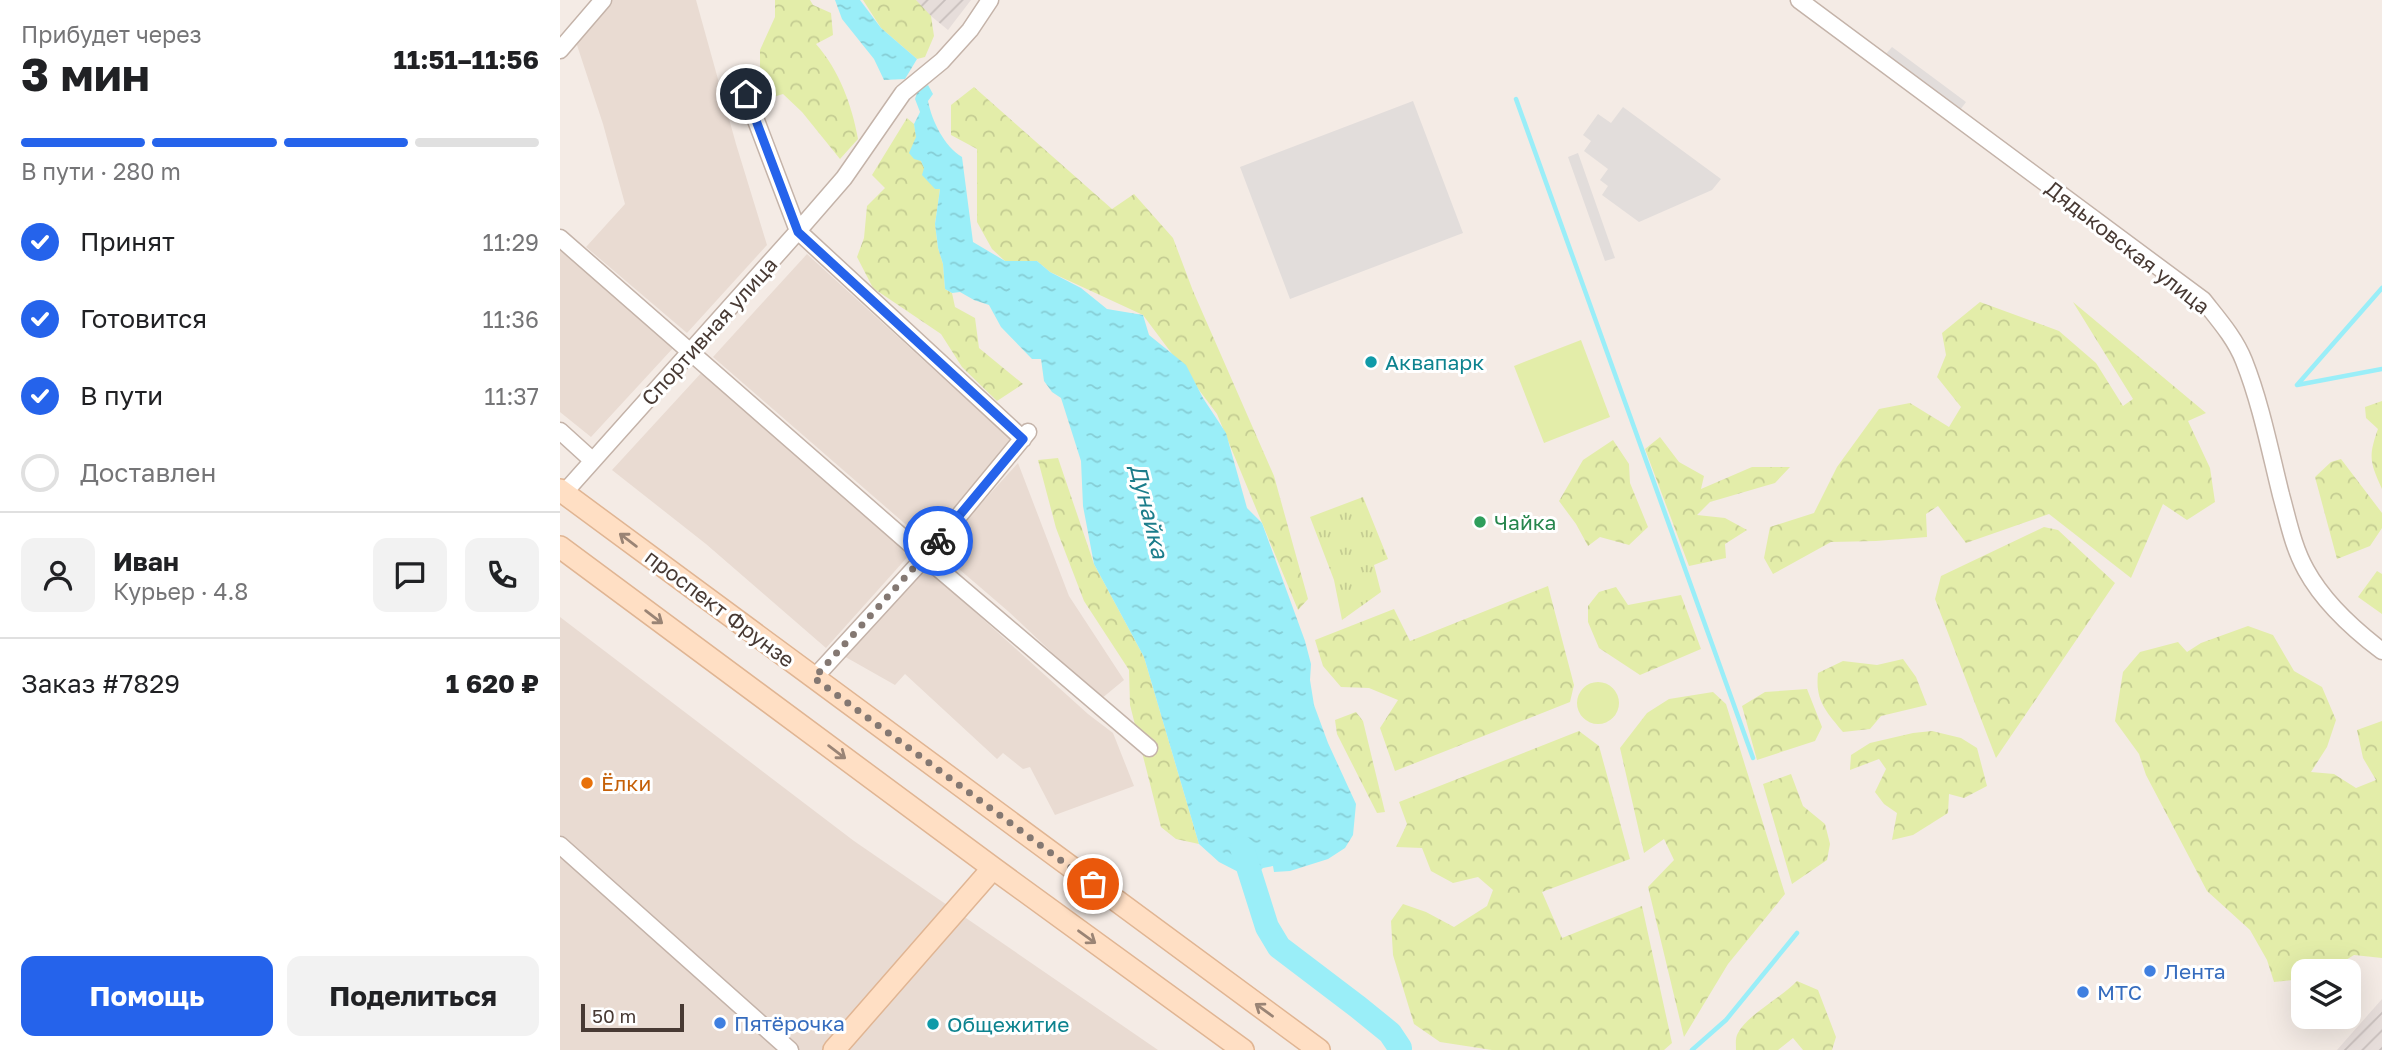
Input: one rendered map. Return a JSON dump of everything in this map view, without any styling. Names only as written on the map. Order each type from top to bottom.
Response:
[{"type":"main road","name":"проспект Фрунзе","points":[[561,493],[1319,1050]]},
{"type":"main road","points":[[560,547],[1243,1050]]},
{"type":"main road","points":[[834,1050],[993,868]]},
{"type":"street","points":[[560,50],[603,0]]},
{"type":"street","name":"Спортивная улица","points":[[561,493],[798,232],[844,178],[903,93],[942,61],[970,30],[990,0]]},
{"type":"street","name":"Дядьковская улица","points":[[1799,0],[2203,300],[2228,331],[2244,360],[2292,537],[2305,569],[2320,593],[2343,618],[2382,651]]},
{"type":"street","points":[[746,94],[798,232],[1026,435],[925,557],[814,678]]},
{"type":"street","points":[[560,238],[925,557],[1149,748]]},
{"type":"street","points":[[560,431],[592,460]]},
{"type":"street","points":[[560,845],[790,1050]]},
{"type":"shaded area","points":[[610,0],[696,0],[767,245],[687,333],[586,247],[625,204],[603,124],[575,39]]},
{"type":"shaded area","points":[[916,0],[971,0],[948,30],[920,7]]},
{"type":"shaded area","points":[[1892,47],[1966,102],[1960,110],[1885,55]]},
{"type":"shaded area","points":[[1413,101],[1463,233],[1290,299],[1240,167]]},
{"type":"shaded area","points":[[1623,107],[1721,179],[1712,190],[1639,222],[1602,195],[1608,186],[1600,180],[1608,169],[1584,151],[1591,141],[1583,135],[1598,114],[1611,123]]},
{"type":"shaded area","points":[[1578,153],[1615,258],[1605,261],[1568,157]]},
{"type":"shaded area","points":[[560,249],[674,347],[591,437],[560,412]]},
{"type":"shaded area","points":[[807,254],[1011,440],[926,542],[713,357]]},
{"type":"shaded area","points":[[703,371],[911,553],[826,648],[706,544],[612,470]]},
{"type":"shaded area","points":[[1018,463],[1069,596],[1124,680],[1101,699],[1009,612],[938,551]]},
{"type":"shaded area","points":[[923,565],[1088,714],[1113,733],[1134,786],[1055,815],[1030,767],[1023,769],[1003,753],[997,759],[905,674],[895,685],[842,655]]},
{"type":"shaded area","points":[[560,617],[854,841],[1158,1050],[560,1050]]},
{"type":"shaded area","points":[[2382,999],[2382,1050],[2337,1050],[2356,1029],[2361,1029],[2361,1023]]},
{"type":"green space","points":[[775,0],[810,0],[813,5],[831,13],[833,35],[816,44],[843,88],[858,139],[840,159],[802,112],[783,94],[760,101],[760,50],[775,17]]},
{"type":"green space","points":[[863,0],[916,0],[931,16],[934,36],[925,57],[917,59],[881,28]]},
{"type":"green space","points":[[974,87],[1112,209],[1134,194],[1173,238],[1193,291],[1274,476],[1308,599],[1298,610],[1217,414],[1143,315],[1050,272],[1037,261],[1005,261],[992,249],[977,222],[977,149],[951,135],[951,105]]},
{"type":"green space","points":[[907,118],[914,124],[921,161],[935,189],[940,189],[935,224],[945,289],[952,293],[955,307],[975,318],[979,348],[1023,384],[997,401],[962,367],[941,334],[873,288],[857,257],[864,238],[867,206],[885,188],[872,175]]},
{"type":"green space","points":[[1980,302],[2059,331],[2096,363],[2123,406],[2133,399],[2073,302],[2206,413],[2188,421],[2210,468],[2215,502],[2187,520],[2163,504],[2131,578],[2049,514],[1966,543],[1938,506],[1926,514],[1927,537],[1831,542],[1773,574],[1764,558],[1770,527],[1814,513],[1837,467],[1879,409],[1910,403],[1949,427],[1961,407],[1937,377],[1946,355],[1942,333]]},
{"type":"green space","points":[[1581,340],[1610,417],[1544,443],[1514,366]]},
{"type":"green space","points":[[2382,401],[2382,489],[2372,459],[2378,429],[2366,418],[2365,407]]},
{"type":"green space","points":[[1660,437],[1679,462],[1704,476],[1701,489],[1752,467],[1790,467],[1775,483],[1710,502],[1697,515],[1725,518],[1747,530],[1725,544],[1726,558],[1689,566],[1645,449]]},
{"type":"green space","points":[[1613,440],[1629,464],[1630,483],[1648,527],[1629,545],[1600,537],[1588,546],[1559,501],[1583,460]]},
{"type":"green space","points":[[1058,458],[1094,564],[1144,657],[1199,844],[1176,839],[1161,827],[1130,705],[1129,670],[1084,601],[1056,528],[1038,460]]},
{"type":"green space","points":[[2341,459],[2382,513],[2382,528],[2370,546],[2337,559],[2315,477],[2331,462]]},
{"type":"green space","points":[[1363,497],[1388,559],[1374,565],[1381,592],[1342,620],[1334,580],[1310,517]]},
{"type":"green space","points":[[2044,527],[2058,530],[2115,583],[1996,758],[1935,599],[1941,576]]},
{"type":"green space","points":[[2377,571],[2382,574],[2382,614],[2358,597]]},
{"type":"green space","points":[[1548,586],[1574,685],[1570,702],[1395,771],[1380,728],[1398,700],[1369,688],[1341,687],[1323,666],[1315,640],[1394,609],[1410,641]]},
{"type":"green space","points":[[1616,587],[1628,605],[1681,595],[1701,649],[1640,675],[1599,648],[1588,622],[1588,606],[1599,592]]},
{"type":"green space","points":[[2248,626],[2273,635],[2294,671],[2322,687],[2336,720],[2327,747],[2311,772],[2334,774],[2356,788],[2376,780],[2363,758],[2357,730],[2382,721],[2382,958],[2354,955],[2348,959],[2291,959],[2291,980],[2274,982],[2267,960],[2250,930],[2207,891],[2146,775],[2139,754],[2115,721],[2123,672],[2140,652],[2178,642],[2187,652],[2201,643]]},
{"type":"green space","points":[[1903,659],[1916,677],[1927,705],[1881,716],[1870,729],[1843,732],[1820,698],[1818,673],[1843,661],[1877,665]]},
{"type":"green space","points":[[1598,682],[1613,688],[1619,703],[1613,718],[1598,724],[1583,718],[1577,703],[1583,688]]},
{"type":"green space","points":[[1807,689],[1822,727],[1815,741],[1757,760],[1742,706],[1765,692]]},
{"type":"green space","points":[[1713,692],[1726,704],[1785,894],[1728,964],[1684,1037],[1648,887],[1674,860],[1664,839],[1644,853],[1620,748],[1647,713],[1669,699]]},
{"type":"green space","points":[[1356,712],[1363,721],[1385,812],[1377,813],[1337,734],[1335,720]]},
{"type":"green space","points":[[1579,731],[1599,746],[1630,859],[1542,892],[1562,938],[1642,906],[1672,1043],[1664,1050],[1492,1050],[1440,1042],[1414,1024],[1393,955],[1391,921],[1403,904],[1426,912],[1454,927],[1487,906],[1493,890],[1478,877],[1453,883],[1431,871],[1422,848],[1396,847],[1407,824],[1399,802]]},
{"type":"green space","points":[[1932,731],[1961,738],[1977,748],[1987,786],[1964,798],[1949,794],[1948,813],[1913,835],[1892,840],[1897,813],[1884,804],[1875,792],[1886,769],[1879,759],[1850,770],[1851,755],[1870,743]]},
{"type":"green space","points":[[1791,774],[1803,806],[1825,824],[1830,844],[1827,860],[1792,884],[1763,784]]},
{"type":"green space","points":[[1797,981],[1818,990],[1836,1037],[1832,1050],[1803,1050],[1793,1038],[1778,1050],[1736,1050],[1736,1037],[1742,1026]]},
{"type":"water","points":[[835,0],[860,0],[881,28],[917,59],[905,79],[884,80],[874,59],[842,19]]},
{"type":"water","points":[[928,85],[933,94],[928,101],[932,117],[944,140],[962,157],[973,242],[1005,261],[1037,261],[1050,272],[1081,288],[1107,309],[1143,315],[1149,335],[1186,365],[1226,433],[1247,508],[1262,523],[1305,641],[1311,664],[1310,680],[1314,705],[1356,804],[1353,835],[1345,848],[1328,859],[1290,871],[1274,872],[1273,866],[1263,868],[1252,879],[1219,862],[1199,844],[1144,657],[1094,564],[1083,506],[1081,461],[1061,398],[1052,392],[1044,381],[1041,359],[1032,359],[1001,327],[989,305],[960,292],[952,293],[945,289],[935,224],[940,189],[935,189],[922,175],[924,168],[921,161],[914,159],[909,153],[916,137],[914,124],[920,112],[915,99],[918,90]]},
{"type":"waterway","points":[[1516,99],[1753,758]]},
{"type":"waterway","points":[[2382,288],[2297,385],[2382,369]]},
{"type":"waterway","name":"Дунайка","points":[[1242,848],[1267,927],[1279,947],[1390,1033],[1400,1048]]},
{"type":"waterway","points":[[1692,1050],[1726,1020],[1797,933]]},
{"type":"way so far","points":[[938,541],[814,678],[1093,884]]},
{"type":"place","name":"Аквапарк","points":[[1371,362]]},
{"type":"place","name":"Чайка","points":[[1480,522]]},
{"type":"place","name":"Ёлки","points":[[587,783]]},
{"type":"place","name":"Лента","points":[[2150,971]]},
{"type":"place","name":"МТС","points":[[2083,992]]},
{"type":"place","name":"Пятёрочка","points":[[720,1023]]},
{"type":"place","name":"Общежитие","points":[[933,1024]]},
{"type":"route","points":[[746,94],[798,232],[1023,439],[938,541]]}]
